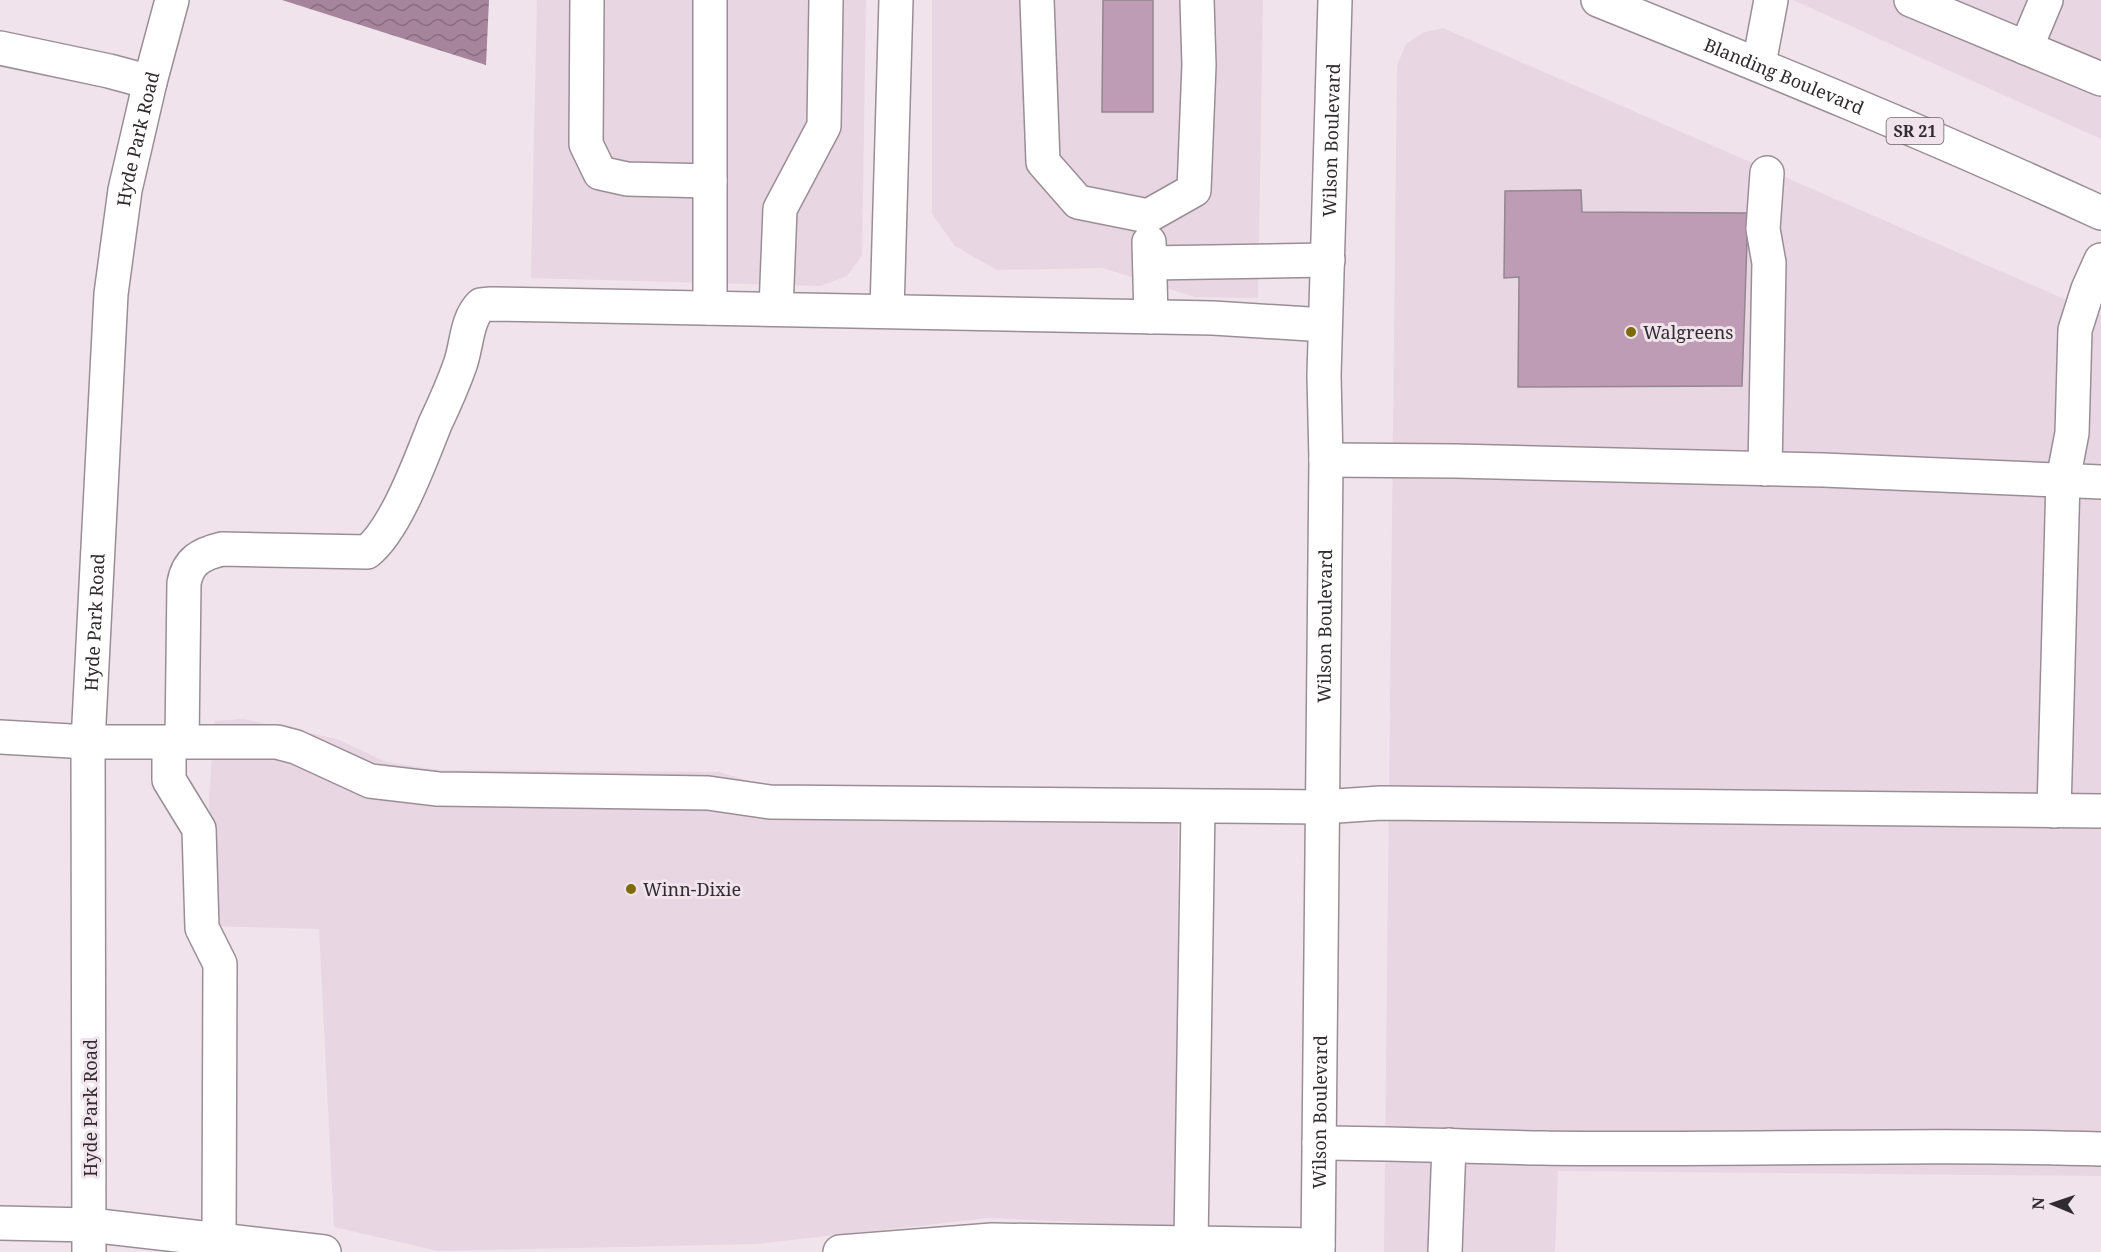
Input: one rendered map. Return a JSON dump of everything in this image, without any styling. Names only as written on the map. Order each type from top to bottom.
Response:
[{"type":"main road","name":"Hyde Park Road","points":[[89,1238],[88,742],[111,294],[125,190],[172,0]]},
{"type":"main road","points":[[586,0],[586,144],[600,173],[627,179],[710,181]]},
{"type":"main road","points":[[710,0],[710,308]]},
{"type":"main road","points":[[776,309],[780,209],[824,126],[826,0]]},
{"type":"main road","points":[[887,311],[896,0]]},
{"type":"main road","points":[[1037,0],[1043,162],[1078,202],[1148,216],[1194,190],[1199,65],[1197,0]]},
{"type":"main road","name":"Wilson Boulevard","points":[[1318,1249],[1326,460],[1324,376],[1335,0]]},
{"type":"main road","name":"Blanding Boulevard","points":[[1598,0],[1759,64],[2010,171],[2101,213]]},
{"type":"main road","points":[[1759,64],[1771,0]]},
{"type":"main road","points":[[2026,48],[2046,0]]},
{"type":"main road","points":[[1926,3],[2101,79]]},
{"type":"main road","points":[[0,48],[150,82]]},
{"type":"main road","points":[[1765,469],[1769,263],[1763,229],[1767,173]]},
{"type":"main road","points":[[1148,216],[1151,317]]},
{"type":"main road","points":[[1150,263],[1328,260]]},
{"type":"main road","points":[[2054,811],[2063,480],[2072,433],[2075,330],[2088,289],[2101,260]]},
{"type":"main road","points":[[219,1240],[220,964],[202,928],[199,829],[170,780],[175,742],[184,583],[188,568],[204,554],[222,549],[367,552],[376,545],[416,472],[460,365],[473,315],[481,305],[1151,317],[1266,320],[1325,326]]},
{"type":"main road","points":[[1326,460],[1765,469],[2101,482]]},
{"type":"main road","points":[[0,737],[88,742],[277,742],[296,747],[370,780],[438,789],[708,793],[770,802],[1198,807],[1322,807],[1381,803],[2101,811]]},
{"type":"main road","points":[[1191,1243],[1198,807]]},
{"type":"main road","points":[[1319,1143],[1541,1148],[2101,1149]]},
{"type":"main road","points":[[1445,1252],[1449,1145]]},
{"type":"main road","points":[[0,1223],[89,1238],[219,1240],[324,1252]]},
{"type":"main road","points":[[840,1252],[992,1240],[1191,1243],[1318,1249]]},
{"type":"shaded area","points":[[537,0],[866,0],[862,255],[847,276],[820,286],[531,278]]},
{"type":"shaded area","points":[[932,0],[1263,0],[1258,298],[1195,297],[1103,268],[997,270],[955,246],[932,214]]},
{"type":"shaded area","points":[[1793,0],[2101,0],[2101,139]]},
{"type":"shaded area","points":[[1443,28],[2101,315],[2101,1176],[1558,1171],[1555,1252],[1384,1252],[1397,65],[1406,44],[1422,33]]},
{"type":"shaded area","points":[[244,719],[337,739],[386,762],[439,770],[719,772],[770,787],[1178,793],[1177,1227],[989,1218],[756,1244],[438,1251],[334,1227],[319,929],[212,926],[209,798],[215,721]]},
{"type":"water","points":[[282,0],[489,0],[486,65]]},
{"type":"building","points":[[1103,0],[1153,0],[1153,112],[1102,112]]},
{"type":"building","name":"Walgreens","points":[[1581,190],[1582,212],[1748,213],[1742,386],[1518,387],[1519,277],[1504,278],[1505,191]]},
{"type":"place","name":"Walgreens","points":[[1631,332]]},
{"type":"place","name":"Winn-Dixie","points":[[631,889]]}]
